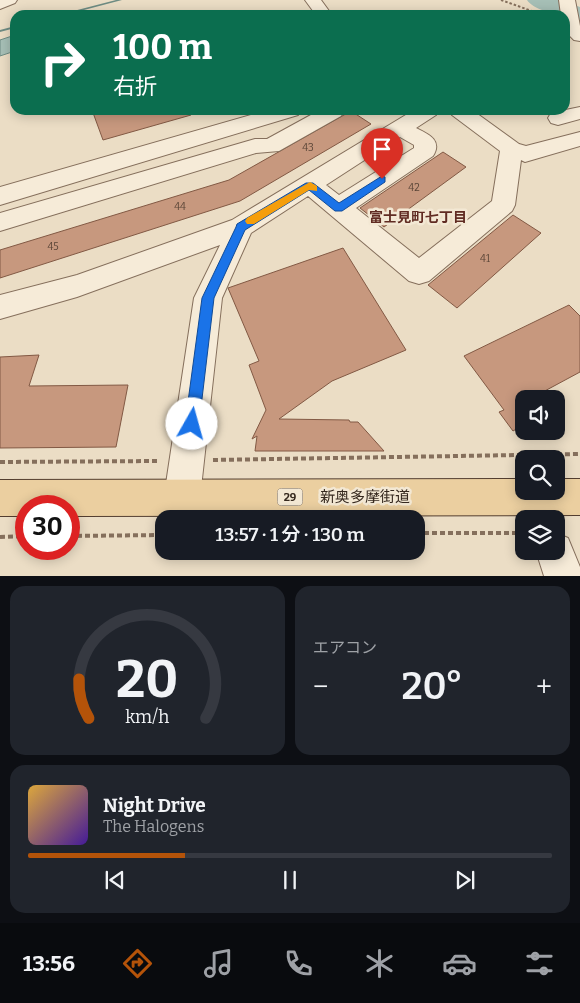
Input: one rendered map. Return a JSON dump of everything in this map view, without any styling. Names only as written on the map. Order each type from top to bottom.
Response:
[{"type":"main road","name":"新奥多摩街道","points":[[0,498],[182,497],[537,508],[580,497]]},
{"type":"street","points":[[0,4],[9,0]]},
{"type":"street","points":[[312,0],[320,10]]},
{"type":"street","points":[[570,19],[572,31]]},
{"type":"street","points":[[558,118],[580,113]]},
{"type":"street","points":[[0,196],[274,115]]},
{"type":"street","points":[[0,222],[255,146],[271,146],[327,115]]},
{"type":"street","points":[[0,307],[77,286],[241,227],[421,115]]},
{"type":"street","points":[[466,115],[511,149],[525,154],[580,139]]},
{"type":"street","points":[[338,208],[425,150],[425,142],[400,128]]},
{"type":"street","points":[[310,185],[419,273],[503,205],[511,149]]},
{"type":"street","points":[[182,497],[208,298],[241,227]]},
{"type":"street","points":[[558,560],[564,576]]},
{"type":"path","points":[[501,0],[529,10]]},
{"type":"path","points":[[0,462],[580,454]]},
{"type":"path","points":[[425,533],[515,533]]},
{"type":"path","points":[[80,536],[155,535]]},
{"type":"path","points":[[0,536],[15,536]]},
{"type":"water","points":[[10,37],[10,53],[0,56],[0,40]]},
{"type":"building","points":[[94,115],[191,115],[103,140]]},
{"type":"building","points":[[344,115],[357,115],[371,124],[240,201],[0,278],[0,250],[229,180]]},
{"type":"building","points":[[443,152],[466,167],[384,227],[360,208]]},
{"type":"building","points":[[513,215],[541,233],[457,308],[428,285]]},
{"type":"building","points":[[343,248],[406,350],[332,381],[279,419],[349,420],[350,422],[358,422],[384,451],[255,451],[257,436],[252,439],[266,410],[249,365],[259,361],[228,288]]},
{"type":"building","points":[[569,305],[580,316],[580,372],[547,390],[515,390],[515,430],[513,431],[499,412],[504,410],[464,356]]},
{"type":"building","points":[[39,355],[29,386],[128,385],[116,447],[0,448],[0,357]]},
{"type":"waterway","points":[[80,10],[120,0]]},
{"type":"waterway","points":[[538,0],[566,10]]},
{"type":"waterway","points":[[570,11],[580,15]]},
{"type":"waterway","points":[[0,31],[10,28]]},
{"type":"slow traffic","points":[[250,221],[310,185],[314,188]]},
{"type":"district","name":"富士見町七丁目","points":[[418,217]]},
{"type":"route","points":[[192,424],[208,298],[241,227],[310,185],[338,208],[382,179]]}]
